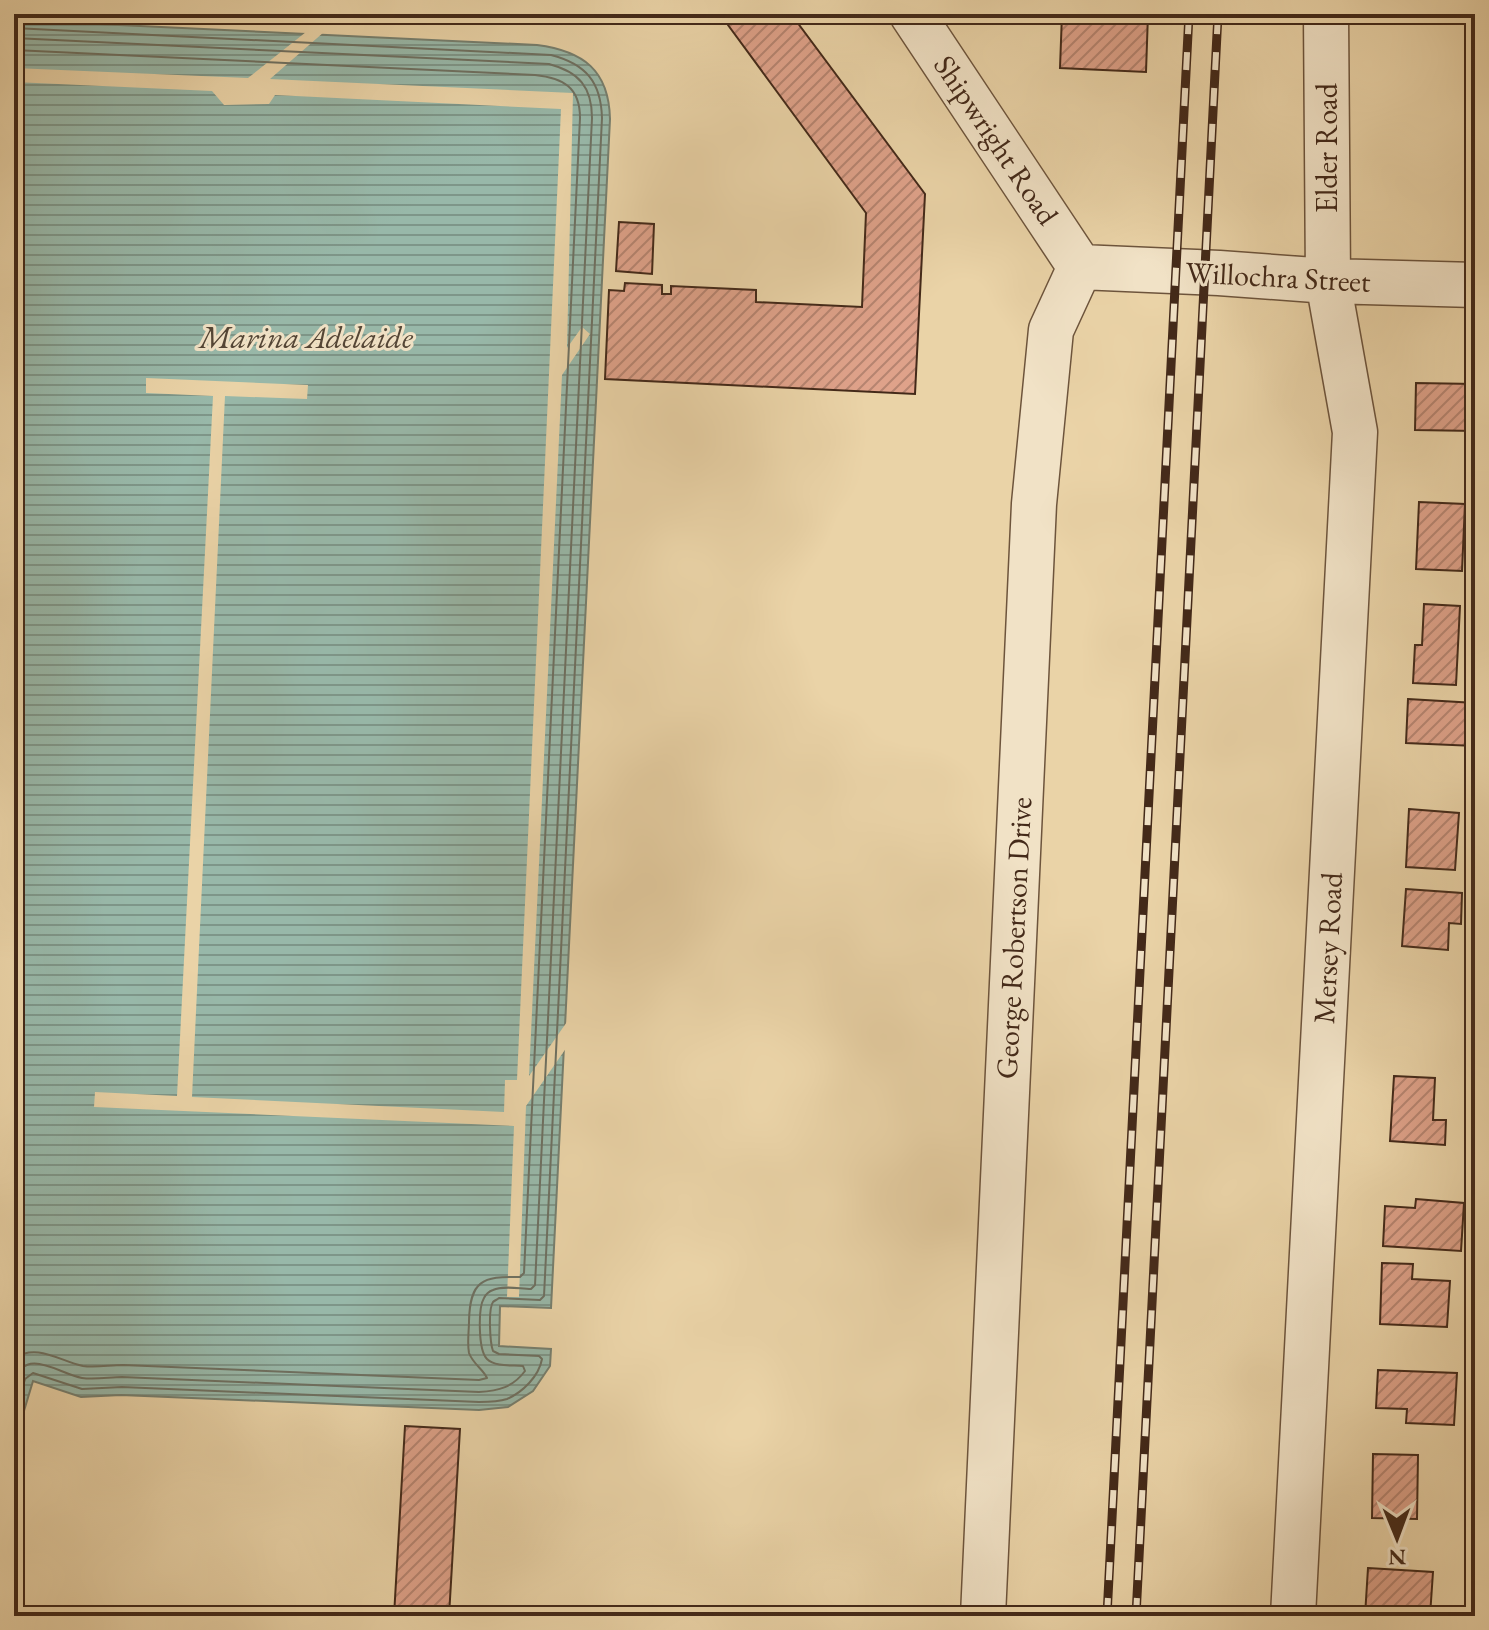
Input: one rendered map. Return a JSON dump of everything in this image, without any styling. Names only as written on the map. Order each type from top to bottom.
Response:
[{"type":"street","name":"Shipwright Road","points":[[912,14],[1080,267]]},
{"type":"street","name":"Elder Road","points":[[1326,14],[1328,281]]},
{"type":"street","name":"Willochra Street","points":[[1080,267],[1328,281],[1475,285]]},
{"type":"street","name":"George Robertson Drive","points":[[983,1616],[1034,504],[1051,330],[1080,267]]},
{"type":"street","name":"Mersey Road","points":[[1293,1616],[1355,432],[1328,281]]},
{"type":"water","name":"Marina Adelaide","points":[[14,20],[537,45],[580,58],[599,76],[605,88],[610,119],[551,1308],[500,1306],[499,1346],[551,1349],[550,1366],[533,1391],[508,1407],[479,1410],[121,1395],[81,1397],[33,1381],[14,1444]]},
{"type":"pier","points":[[306,32],[324,32],[270,79],[573,93],[567,348],[582,327],[590,334],[562,375],[529,1076],[569,1019],[569,1044],[526,1106],[519,1297],[507,1297],[514,1126],[94,1107],[95,1092],[177,1096],[213,396],[146,393],[146,378],[308,385],[307,399],[225,396],[192,1097],[504,1112],[505,1080],[517,1080],[561,109],[275,95],[269,104],[224,105],[212,91],[14,82],[14,68],[248,78]]},
{"type":"building","points":[[743,14],[791,14],[925,194],[915,394],[605,379],[609,290],[624,291],[625,283],[662,285],[662,294],[671,294],[671,286],[756,290],[756,302],[862,307],[866,213],[728,25]]},
{"type":"building","points":[[1062,14],[1148,14],[1146,72],[1060,68]]},
{"type":"building","points":[[619,222],[654,224],[652,274],[616,271]]},
{"type":"building","points":[[1416,383],[1475,384],[1475,431],[1415,430]]},
{"type":"building","points":[[1419,502],[1465,504],[1462,571],[1416,569]]},
{"type":"building","points":[[1424,604],[1460,606],[1456,685],[1413,683],[1415,645],[1422,645]]},
{"type":"building","points":[[1408,699],[1475,703],[1475,746],[1406,743]]},
{"type":"building","points":[[1409,809],[1459,813],[1455,870],[1406,867]]},
{"type":"building","points":[[1406,889],[1462,893],[1461,924],[1449,923],[1448,950],[1402,946]]},
{"type":"building","points":[[1394,1076],[1435,1078],[1433,1120],[1446,1120],[1445,1145],[1390,1141]]},
{"type":"building","points":[[1416,1199],[1464,1203],[1461,1251],[1383,1246],[1385,1206],[1415,1208]]},
{"type":"building","points":[[1382,1263],[1413,1264],[1412,1279],[1450,1281],[1447,1327],[1380,1324]]},
{"type":"building","points":[[1378,1370],[1457,1373],[1454,1425],[1406,1423],[1407,1409],[1376,1408]]},
{"type":"building","points":[[405,1426],[460,1429],[449,1616],[394,1616]]},
{"type":"building","points":[[1373,1454],[1418,1455],[1417,1519],[1372,1518]]},
{"type":"building","points":[[1368,1568],[1433,1572],[1430,1616],[1365,1616]]},
{"type":"railway","points":[[1107,1616],[1189,14]]},
{"type":"railway","points":[[1136,1616],[1218,14]]}]
